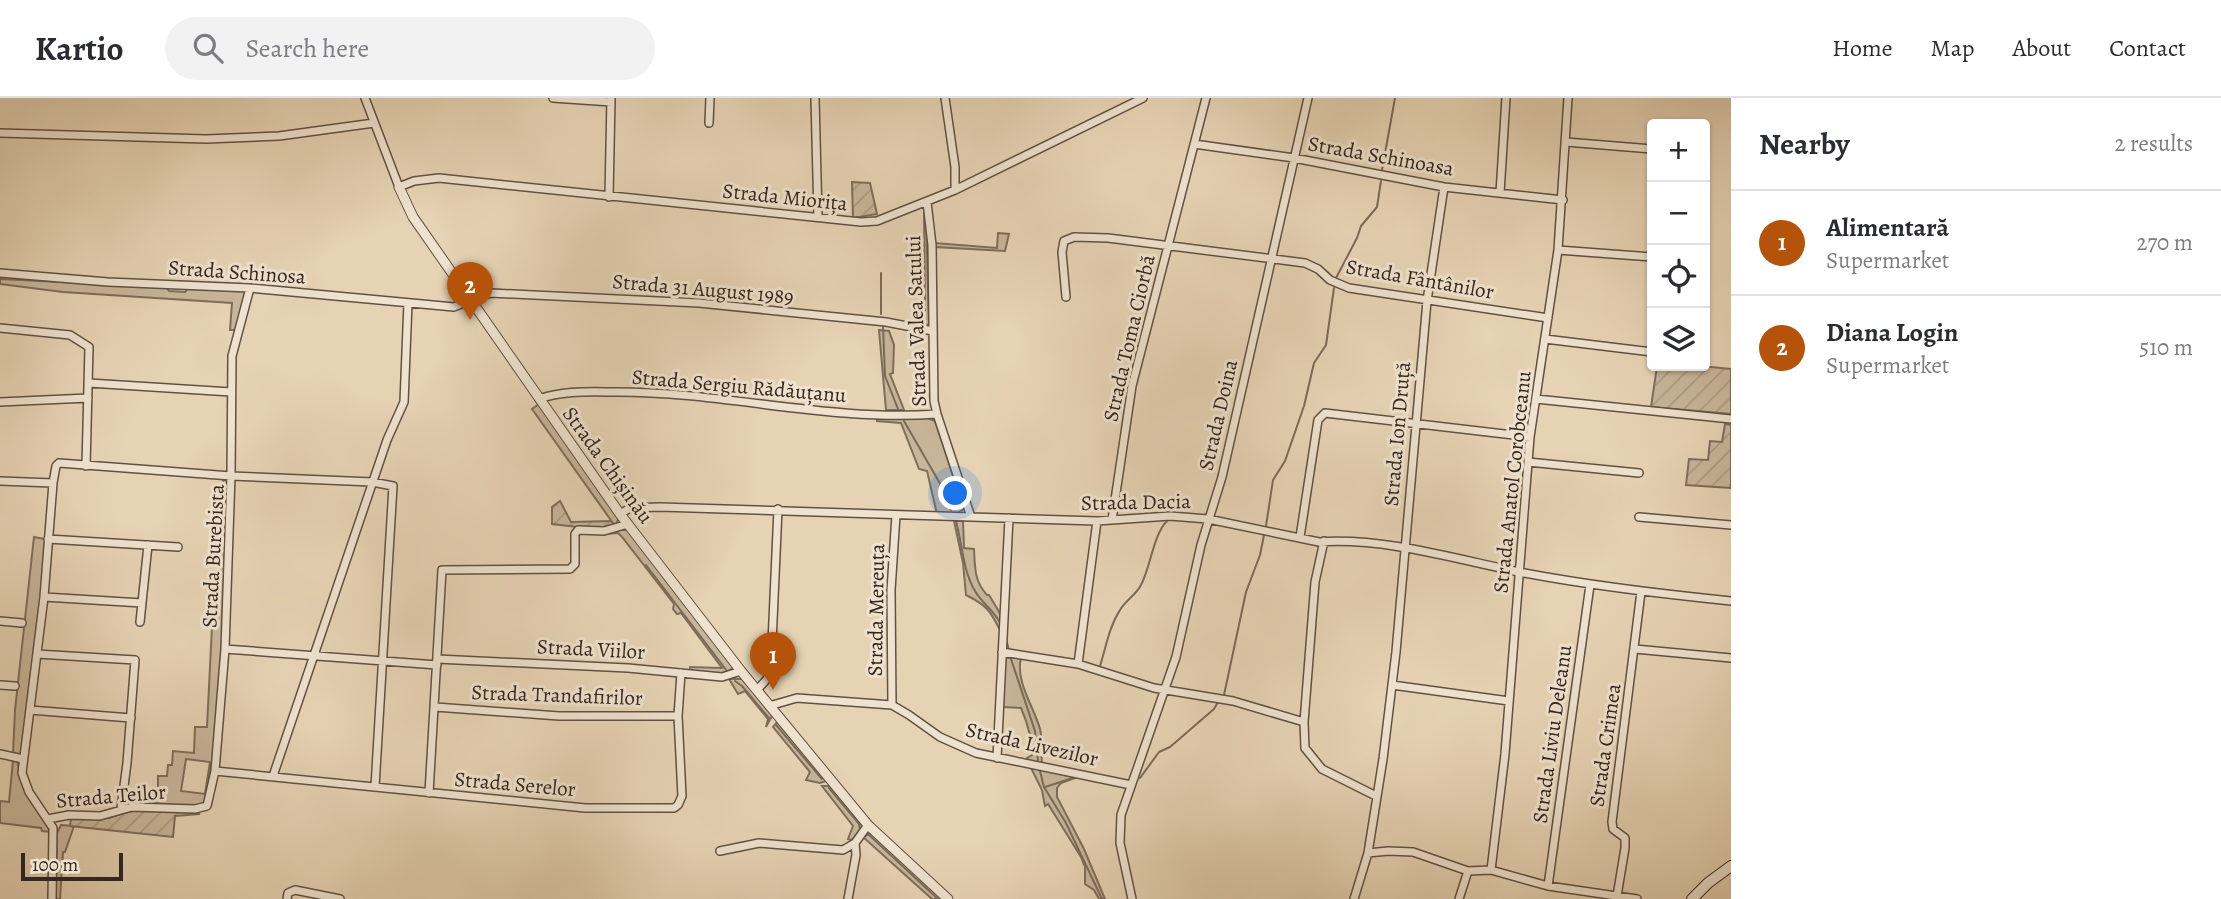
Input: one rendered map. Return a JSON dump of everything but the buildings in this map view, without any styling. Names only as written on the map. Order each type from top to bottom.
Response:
[{"type":"main road","points":[[1692,899],[1731,866]]},
{"type":"street","name":"Strada Chișinău","points":[[365,98],[413,217],[620,514],[741,671],[868,825],[948,899]]},
{"type":"street","points":[[553,98],[611,100],[609,197]]},
{"type":"street","points":[[709,123],[710,98]]},
{"type":"street","points":[[815,98],[818,217]]},
{"type":"street","points":[[945,98],[956,190]]},
{"type":"street","name":"Strada Miorița","points":[[399,187],[414,181],[439,178],[877,222],[956,190],[1143,98]]},
{"type":"street","name":"Strada Toma Ciorbă","points":[[1112,520],[1132,386],[1206,98]]},
{"type":"street","name":"Strada Doina","points":[[1132,899],[1119,843],[1121,815],[1165,690],[1208,519],[1222,477],[1308,98]]},
{"type":"street","points":[[1500,193],[1506,98]]},
{"type":"street","name":"Strada Anatol Corobceanu","points":[[1492,870],[1509,701],[1530,437],[1563,200],[1568,98]]},
{"type":"street","points":[[0,133],[206,139],[279,136],[374,123]]},
{"type":"street","points":[[1566,142],[1647,149]]},
{"type":"street","name":"Strada Schinoasa","points":[[1194,144],[1294,158],[1444,187],[1563,200]]},
{"type":"street","name":"Strada Ion Druță","points":[[1354,899],[1368,853],[1382,769],[1427,301],[1444,187]]},
{"type":"street","name":"Strada Valea Satului","points":[[927,202],[932,245],[937,414],[971,517]]},
{"type":"street","name":"Strada Toma Ciorbă","points":[[1066,297],[1062,244],[1068,239],[1108,239],[1168,246]]},
{"type":"street","name":"Strada Fântânilor","points":[[1168,246],[1313,265],[1330,280],[1349,288],[1548,318]]},
{"type":"street","points":[[1558,250],[1647,257]]},
{"type":"street","name":"Strada Schinosa","points":[[0,273],[250,288],[454,307],[470,300]]},
{"type":"street","points":[[0,328],[70,335],[87,344],[90,351],[86,466],[231,476],[231,392],[235,341],[250,288]]},
{"type":"street","name":"Strada 31 August 1989","points":[[470,300],[491,293],[699,303],[886,322],[933,331]]},
{"type":"street","points":[[273,776],[372,482],[404,402],[408,303]]},
{"type":"street","points":[[1545,339],[1647,351]]},
{"type":"street","points":[[89,383],[231,392]]},
{"type":"street","name":"Strada Sergiu Rădăuțanu","points":[[539,399],[574,392],[664,392],[863,414],[937,414]]},
{"type":"street","points":[[0,402],[88,398]]},
{"type":"street","points":[[1536,399],[1731,419]]},
{"type":"street","points":[[1300,537],[1318,421],[1325,413],[1530,437]]},
{"type":"street","points":[[1528,462],[1639,473]]},
{"type":"street","name":"Strada Teilor","points":[[86,466],[62,463],[56,466],[52,483],[44,597],[23,759],[23,779],[48,819],[69,815],[100,816],[121,809],[152,806],[203,808],[207,806],[211,794],[215,771]]},
{"type":"street","name":"Strada Burebista","points":[[215,771],[225,649],[231,476],[372,482]]},
{"type":"street","points":[[0,481],[52,483]]},
{"type":"street","points":[[372,482],[393,486],[374,787]]},
{"type":"street","name":"Strada Dacia","points":[[620,514],[630,508],[660,507],[1097,521],[1170,516],[1208,519],[1324,541],[1404,548],[1590,585],[1731,601]]},
{"type":"street","points":[[757,690],[766,679],[771,665],[778,509]]},
{"type":"street","name":"Strada Mereuța","points":[[892,705],[892,571],[896,515]]},
{"type":"street","points":[[1639,517],[1731,525]]},
{"type":"street","points":[[997,758],[1009,518]]},
{"type":"street","points":[[1078,664],[1097,521]]},
{"type":"street","points":[[429,793],[442,570],[570,569],[575,564],[576,531],[611,530],[628,524]]},
{"type":"street","points":[[48,540],[178,547]]},
{"type":"street","points":[[1324,541],[1315,582],[1304,722],[1305,748],[1322,769],[1376,796]]},
{"type":"street","points":[[140,622],[148,545]]},
{"type":"street","name":"Strada Liviu Deleanu","points":[[1548,886],[1590,585]]},
{"type":"street","name":"Strada Crimea","points":[[1613,897],[1625,838],[1613,829],[1612,822],[1641,592]]},
{"type":"street","points":[[44,597],[142,603]]},
{"type":"street","points":[[0,621],[22,623]]},
{"type":"street","name":"Strada Burebista","points":[[225,649],[383,662]]},
{"type":"street","points":[[1635,649],[1731,658]]},
{"type":"street","points":[[1002,652],[1078,664],[1154,688],[1233,701],[1304,722]]},
{"type":"street","points":[[37,654],[135,660],[121,809]]},
{"type":"street","name":"Strada Viilor","points":[[383,662],[628,668],[722,677],[741,671]]},
{"type":"street","name":"Strada Serelor","points":[[215,771],[585,808],[674,808],[682,796],[678,716],[681,673]]},
{"type":"street","points":[[0,685],[15,686]]},
{"type":"street","points":[[1392,685],[1509,701]]},
{"type":"street","name":"Strada Livezilor","points":[[769,706],[797,698],[892,705],[948,741],[975,753],[1131,785]]},
{"type":"street","name":"Strada Trandafirilor","points":[[435,707],[559,716],[678,716]]},
{"type":"street","points":[[30,710],[131,718]]},
{"type":"street","points":[[0,754],[23,759]]},
{"type":"street","points":[[48,819],[54,834],[52,899]]},
{"type":"street","points":[[720,851],[759,843],[842,850],[855,843],[868,825]]},
{"type":"street","points":[[848,899],[856,855],[855,843]]},
{"type":"street","points":[[1368,853],[1388,850],[1413,852],[1468,871],[1492,870],[1548,886],[1637,899]]},
{"type":"street","points":[[1459,899],[1468,871]]},
{"type":"street","points":[[287,899],[288,893],[295,890],[340,899]]},
{"type":"shaded area","points":[[852,182],[870,183],[877,214],[853,218]]},
{"type":"shaded area","points":[[924,212],[929,325],[917,323],[916,311],[925,310]]},
{"type":"shaded area","points":[[998,233],[1009,234],[1005,251],[935,247],[935,243],[997,248]]},
{"type":"shaded area","points":[[0,279],[166,287],[169,291],[185,292],[188,288],[244,291],[246,294],[235,330],[230,330],[232,303],[63,292],[0,284]]},
{"type":"shaded area","points":[[879,330],[889,331],[894,345],[893,373],[890,374],[904,410],[886,410]]},
{"type":"shaded area","points":[[1710,367],[1731,369],[1731,414],[1651,407],[1656,371],[1710,371]]},
{"type":"shaded area","points":[[539,404],[619,518],[615,526],[532,409]]},
{"type":"shaded area","points":[[877,417],[925,417],[935,421],[964,509],[956,514],[937,514],[927,471],[919,469],[901,423],[877,421]]},
{"type":"shaded area","points":[[1725,424],[1731,425],[1731,488],[1686,485],[1689,459],[1708,460],[1710,441],[1722,442]]},
{"type":"shaded area","points":[[223,480],[226,480],[229,485],[221,686],[204,805],[199,807],[153,803],[158,790],[158,776],[167,776],[168,765],[172,765],[173,751],[194,753],[195,727],[207,727],[213,606],[218,605]],"holes":[[[186,759],[210,762],[205,794],[181,791]]]},
{"type":"shaded area","points":[[560,501],[571,522],[611,521],[615,526],[595,529],[552,524],[552,507]]},
{"type":"shaded area","points":[[954,521],[963,521],[964,548],[974,549],[977,579],[1001,615],[1000,630],[987,609],[966,595],[963,563]]},
{"type":"shaded area","points":[[627,530],[734,667],[719,674],[690,672],[690,667],[722,668],[681,613],[677,614],[673,609],[674,604],[622,537],[618,533],[605,534]]},
{"type":"shaded area","points":[[34,537],[45,539],[41,596],[22,751],[19,755],[13,754],[15,710]]},
{"type":"shaded area","points":[[1004,658],[1021,658],[1023,685],[1041,733],[1042,764],[1027,758],[1032,755],[1031,743],[1021,708],[1003,707]]},
{"type":"shaded area","points":[[729,679],[743,679],[772,716],[766,727],[768,719],[745,691],[738,694]]},
{"type":"shaded area","points":[[777,722],[826,781],[820,783],[806,780],[810,772],[773,727]]},
{"type":"shaded area","points":[[13,761],[17,761],[24,789],[51,832],[42,831],[41,828],[0,823],[0,801],[9,802]]},
{"type":"shaded area","points":[[1031,768],[1075,775],[1075,778],[1061,783],[1057,788],[1057,797],[1084,849],[1105,899],[1099,899],[1094,890],[1085,884],[1085,867],[1081,857],[1048,804],[1045,806],[1042,790]]},
{"type":"shaded area","points":[[822,786],[830,786],[858,818],[860,830],[852,840],[848,839],[853,826]]},
{"type":"shaded area","points":[[147,809],[200,814],[175,816],[173,837],[70,826],[71,818],[109,818],[125,812]]},
{"type":"shaded area","points":[[61,825],[74,826],[63,852],[60,899],[55,899],[57,833]]},
{"type":"shaded area","points":[[871,833],[942,899],[932,899],[863,837]]},
{"type":"waterway","points":[[1382,170],[1395,98]]},
{"type":"waterway","points":[[1336,278],[1361,226],[1377,207],[1381,181]]},
{"type":"waterway","points":[[881,273],[881,314]]},
{"type":"waterway","points":[[1266,526],[1273,480],[1285,461],[1304,406],[1314,363],[1326,345],[1334,288]]},
{"type":"waterway","points":[[883,326],[885,376],[898,409]]},
{"type":"waterway","points":[[904,421],[942,487],[951,510]]},
{"type":"waterway","points":[[956,521],[971,583],[999,621]]},
{"type":"waterway","points":[[1100,666],[1113,623],[1122,606],[1141,585],[1158,534],[1167,521]]},
{"type":"waterway","points":[[1224,695],[1246,592],[1260,555],[1264,535]]},
{"type":"waterway","points":[[646,565],[727,671]]},
{"type":"waterway","points":[[1006,639],[1009,650]]},
{"type":"waterway","points":[[1011,659],[1035,731],[1038,760]]},
{"type":"waterway","points":[[735,681],[769,718]]},
{"type":"waterway","points":[[1140,778],[1159,752],[1170,747],[1214,709],[1218,702]]},
{"type":"waterway","points":[[776,725],[822,779]]},
{"type":"waterway","points":[[1040,771],[1044,787],[1066,823],[1102,899]]},
{"type":"waterway","points":[[1045,787],[1076,777]]},
{"type":"waterway","points":[[829,788],[860,825]]},
{"type":"waterway","points":[[868,834],[938,899]]},
{"type":"place","name":"Diana Login","points":[[470,320]]},
{"type":"place","name":"Alimentară","points":[[773,690]]}]
